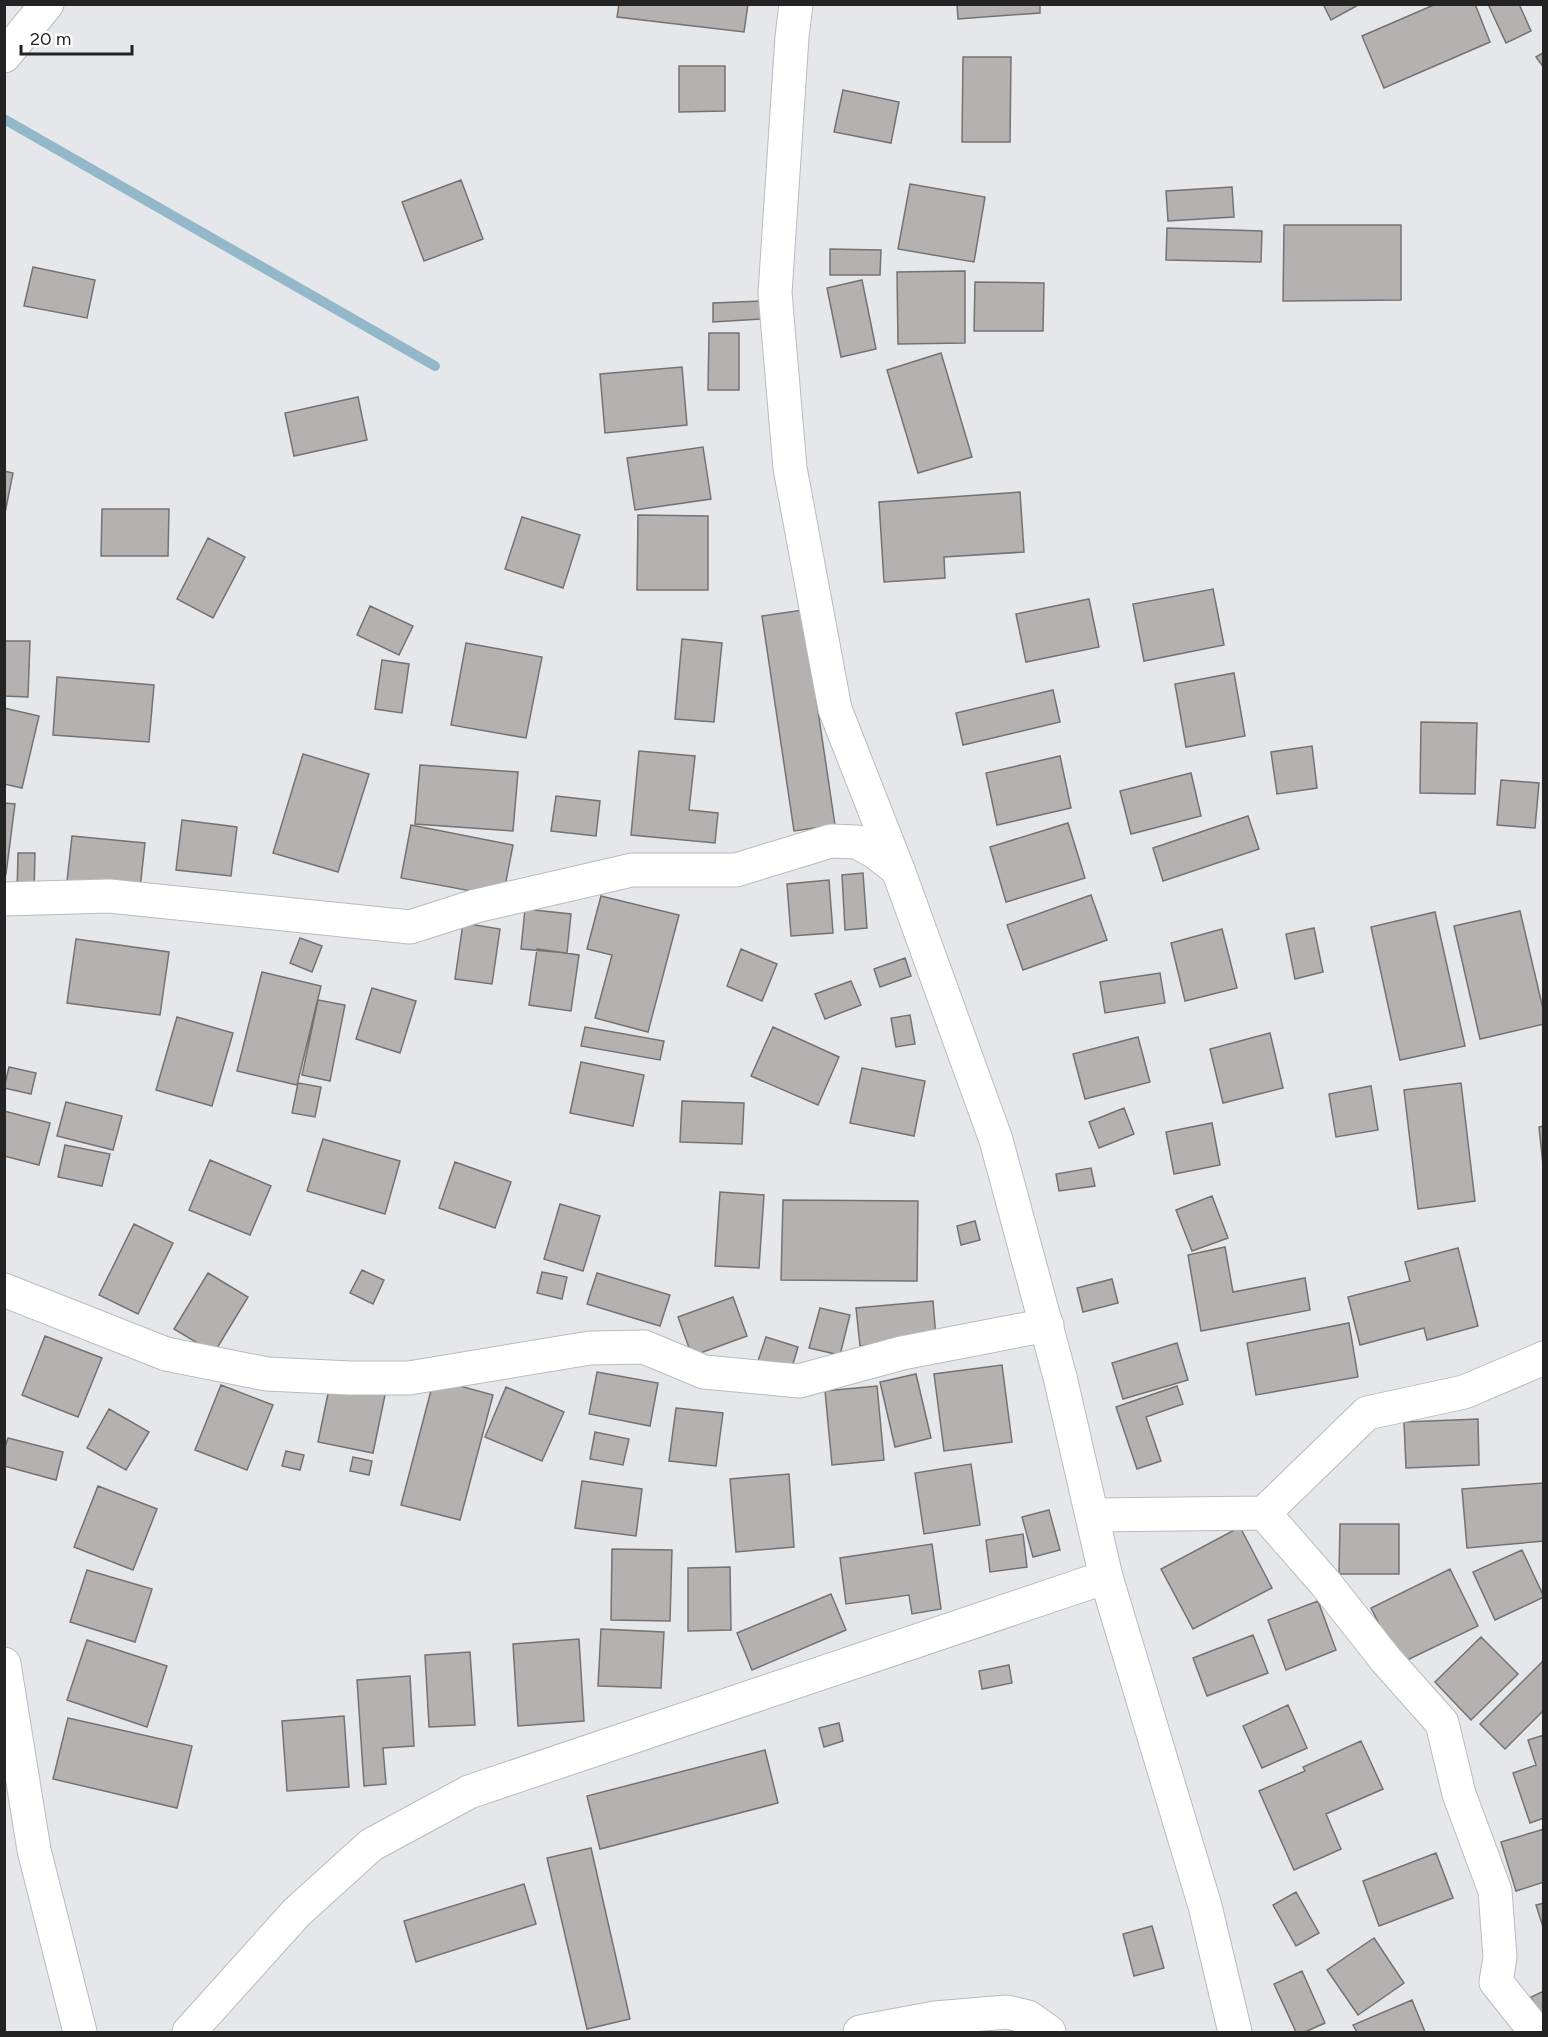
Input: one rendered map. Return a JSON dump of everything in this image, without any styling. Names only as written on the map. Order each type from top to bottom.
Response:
[{"type":"street","points":[[4,56],[47,4]]},
{"type":"street","points":[[796,4],[775,293],[790,468],[835,709],[898,870],[996,1140],[1047,1325],[1106,1577],[1205,1906],[1235,2032]]},
{"type":"street","points":[[4,899],[109,896],[410,927],[476,906],[632,870],[736,870],[831,841],[857,842],[875,852],[898,870]]},
{"type":"street","points":[[4,1290],[166,1354],[267,1374],[351,1378],[409,1377],[590,1348],[644,1347],[704,1372],[799,1381],[902,1353],[1047,1325]]},
{"type":"street","points":[[1093,1515],[1264,1513],[1367,1413],[1464,1392],[1544,1358]]},
{"type":"street","points":[[1264,1513],[1326,1584],[1386,1660],[1442,1723],[1459,1794],[1494,1891],[1500,1957],[1497,1982],[1536,2032]]},
{"type":"street","points":[[189,2032],[297,1912],[371,1845],[469,1792],[1106,1577]]},
{"type":"street","points":[[4,1664],[34,1850],[80,2032]]},
{"type":"street","points":[[860,2032],[935,2018],[1007,2012],[1028,2017],[1050,2032]]},
{"type":"building","points":[[619,4],[748,4],[744,32],[617,17]]},
{"type":"building","points":[[957,4],[1040,4],[1040,13],[958,19]]},
{"type":"building","points":[[1323,4],[1360,4],[1331,20]]},
{"type":"building","points":[[1436,4],[1475,4],[1490,42],[1384,88],[1362,36]]},
{"type":"building","points":[[1488,4],[1519,4],[1531,31],[1506,43]]},
{"type":"building","points":[[1544,52],[1544,68],[1536,57]]},
{"type":"building","points":[[963,57],[1011,57],[1010,142],[962,142]]},
{"type":"building","points":[[679,66],[725,66],[725,111],[679,112]]},
{"type":"building","points":[[843,90],[899,102],[891,143],[834,132]]},
{"type":"building","points":[[461,180],[483,239],[424,261],[402,202]]},
{"type":"building","points":[[910,184],[985,197],[974,262],[898,249]]},
{"type":"building","points":[[1232,187],[1234,217],[1168,221],[1166,191]]},
{"type":"building","points":[[1284,225],[1401,225],[1401,300],[1283,301]]},
{"type":"building","points":[[1167,228],[1262,231],[1261,262],[1166,260]]},
{"type":"building","points":[[830,249],[881,250],[880,275],[830,275]]},
{"type":"building","points":[[33,267],[95,280],[87,318],[24,306]]},
{"type":"building","points":[[965,271],[965,343],[898,344],[897,272]]},
{"type":"building","points":[[862,280],[876,349],[841,357],[827,288]]},
{"type":"building","points":[[975,282],[1044,283],[1043,331],[974,331]]},
{"type":"building","points":[[761,301],[761,319],[713,322],[713,303]]},
{"type":"building","points":[[709,333],[739,333],[739,390],[708,390]]},
{"type":"building","points":[[941,353],[972,457],[918,473],[887,370]]},
{"type":"building","points":[[682,367],[687,425],[605,433],[600,374]]},
{"type":"building","points":[[358,397],[367,440],[294,456],[285,413]]},
{"type":"building","points":[[703,447],[711,499],[635,510],[627,458]]},
{"type":"building","points":[[4,471],[13,473],[4,518]]},
{"type":"building","points":[[1020,492],[1024,552],[944,557],[945,578],[884,582],[879,502]]},
{"type":"building","points":[[102,509],[169,509],[168,556],[101,556]]},
{"type":"building","points":[[638,515],[708,516],[708,590],[637,590]]},
{"type":"building","points":[[522,517],[580,535],[563,588],[505,569]]},
{"type":"building","points":[[208,538],[245,557],[213,618],[177,599]]},
{"type":"building","points":[[1213,589],[1224,645],[1144,661],[1133,604]]},
{"type":"building","points":[[1089,599],[1099,647],[1026,662],[1016,614]]},
{"type":"building","points":[[370,606],[413,626],[399,655],[357,635]]},
{"type":"building","points":[[803,610],[835,825],[794,831],[762,616]]},
{"type":"building","points":[[682,639],[722,643],[714,722],[675,719]]},
{"type":"building","points":[[4,641],[30,641],[28,697],[4,696]]},
{"type":"building","points":[[466,643],[542,657],[526,738],[451,725]]},
{"type":"building","points":[[382,660],[409,664],[402,713],[375,709]]},
{"type":"building","points":[[1234,673],[1245,736],[1186,747],[1175,684]]},
{"type":"building","points":[[57,677],[154,685],[149,742],[53,735]]},
{"type":"building","points":[[1053,690],[1060,722],[963,745],[956,713]]},
{"type":"building","points":[[4,708],[39,716],[22,788],[4,784]]},
{"type":"building","points":[[1421,722],[1477,723],[1475,794],[1420,793]]},
{"type":"building","points":[[1312,746],[1317,788],[1277,794],[1271,752]]},
{"type":"building","points":[[639,751],[695,756],[689,810],[718,813],[715,843],[631,835]]},
{"type":"building","points":[[303,754],[369,774],[338,872],[273,853]]},
{"type":"building","points":[[1060,756],[1071,808],[997,825],[986,773]]},
{"type":"building","points":[[420,765],[518,772],[513,831],[415,824]]},
{"type":"building","points":[[1191,773],[1201,816],[1131,834],[1120,791]]},
{"type":"building","points":[[1501,780],[1539,783],[1535,828],[1497,825]]},
{"type":"building","points":[[556,796],[600,801],[596,836],[551,831]]},
{"type":"building","points":[[4,803],[15,804],[6,874],[4,874]]},
{"type":"building","points":[[1248,816],[1259,849],[1163,881],[1153,848]]},
{"type":"building","points":[[182,820],[237,827],[231,876],[176,870]]},
{"type":"building","points":[[1068,823],[1085,878],[1006,902],[990,847]]},
{"type":"building","points":[[411,825],[513,845],[503,897],[401,878]]},
{"type":"building","points":[[72,836],[145,843],[139,898],[66,890]]},
{"type":"building","points":[[18,853],[35,853],[34,894],[17,894]]},
{"type":"building","points":[[863,873],[867,928],[845,930],[842,875]]},
{"type":"building","points":[[829,880],[833,933],[791,936],[787,884]]},
{"type":"building","points":[[1091,895],[1107,940],[1023,970],[1007,925]]},
{"type":"building","points":[[601,896],[679,915],[648,1032],[595,1018],[612,955],[587,949]]},
{"type":"building","points":[[525,909],[571,914],[567,953],[521,949]]},
{"type":"building","points":[[1520,911],[1544,1013],[1544,1024],[1480,1039],[1454,926]]},
{"type":"building","points":[[1435,912],[1465,1046],[1400,1060],[1371,927]]},
{"type":"building","points":[[463,923],[500,929],[492,984],[455,979]]},
{"type":"building","points":[[1314,928],[1323,972],[1295,979],[1286,934]]},
{"type":"building","points":[[1222,929],[1237,988],[1185,1001],[1171,943]]},
{"type":"building","points":[[300,938],[322,946],[312,972],[290,963]]},
{"type":"building","points":[[76,939],[169,952],[160,1015],[67,1003]]},
{"type":"building","points":[[537,949],[579,955],[571,1011],[529,1005]]},
{"type":"building","points":[[741,949],[777,964],[762,1001],[727,986]]},
{"type":"building","points":[[905,958],[911,976],[880,987],[874,969]]},
{"type":"building","points":[[262,972],[321,986],[297,1085],[237,1071]]},
{"type":"building","points":[[1160,973],[1165,1003],[1105,1013],[1100,982]]},
{"type":"building","points":[[851,981],[861,1005],[825,1019],[815,994]]},
{"type":"building","points":[[372,988],[416,1001],[400,1053],[356,1039]]},
{"type":"building","points":[[318,1000],[345,1005],[330,1081],[302,1075]]},
{"type":"building","points":[[910,1015],[915,1044],[896,1047],[891,1018]]},
{"type":"building","points":[[177,1017],[233,1033],[212,1106],[156,1090]]},
{"type":"building","points":[[585,1027],[664,1041],[660,1060],[581,1046]]},
{"type":"building","points":[[773,1027],[839,1057],[818,1105],[751,1076]]},
{"type":"building","points":[[1270,1033],[1283,1088],[1223,1103],[1210,1049]]},
{"type":"building","points":[[1138,1037],[1150,1082],[1085,1099],[1073,1054]]},
{"type":"building","points":[[581,1062],[644,1075],[633,1126],[570,1113]]},
{"type":"building","points":[[9,1067],[36,1073],[31,1094],[4,1088]]},
{"type":"building","points":[[862,1068],[925,1081],[914,1136],[850,1123]]},
{"type":"building","points":[[298,1083],[321,1087],[315,1117],[292,1113]]},
{"type":"building","points":[[1461,1083],[1475,1201],[1418,1209],[1404,1090]]},
{"type":"building","points":[[1371,1086],[1378,1130],[1336,1137],[1329,1094]]},
{"type":"building","points":[[682,1101],[744,1103],[742,1144],[680,1142]]},
{"type":"building","points":[[66,1102],[122,1116],[113,1150],[57,1136]]},
{"type":"building","points":[[1124,1108],[1134,1134],[1099,1148],[1089,1122]]},
{"type":"building","points":[[4,1111],[50,1123],[39,1165],[4,1156]]},
{"type":"building","points":[[1212,1123],[1220,1165],[1174,1174],[1166,1132]]},
{"type":"building","points":[[1544,1126],[1544,1174],[1539,1127]]},
{"type":"building","points":[[323,1139],[400,1161],[385,1214],[307,1191]]},
{"type":"building","points":[[65,1145],[110,1154],[102,1186],[58,1177]]},
{"type":"building","points":[[210,1160],[271,1186],[250,1235],[189,1210]]},
{"type":"building","points":[[455,1162],[511,1182],[495,1228],[439,1208]]},
{"type":"building","points":[[1091,1168],[1095,1186],[1059,1191],[1056,1174]]},
{"type":"building","points":[[720,1192],[764,1195],[759,1268],[715,1266]]},
{"type":"building","points":[[1212,1196],[1228,1238],[1192,1251],[1176,1210]]},
{"type":"building","points":[[783,1200],[918,1201],[917,1281],[781,1280]]},
{"type":"building","points":[[560,1204],[600,1216],[583,1271],[544,1259]]},
{"type":"building","points":[[975,1221],[980,1240],[961,1245],[957,1226]]},
{"type":"building","points":[[134,1224],[173,1243],[138,1314],[99,1295]]},
{"type":"building","points":[[1225,1247],[1233,1292],[1305,1278],[1310,1310],[1201,1331],[1188,1255]]},
{"type":"building","points":[[1458,1248],[1478,1326],[1427,1340],[1424,1328],[1360,1345],[1348,1297],[1410,1281],[1405,1262]]},
{"type":"building","points":[[362,1270],[384,1280],[373,1304],[350,1293]]},
{"type":"building","points":[[542,1272],[567,1277],[562,1299],[537,1293]]},
{"type":"building","points":[[208,1273],[248,1297],[214,1353],[174,1329]]},
{"type":"building","points":[[597,1273],[670,1295],[660,1326],[587,1304]]},
{"type":"building","points":[[1112,1279],[1118,1303],[1083,1312],[1077,1288]]},
{"type":"building","points":[[733,1297],[747,1336],[692,1356],[678,1317]]},
{"type":"building","points":[[933,1301],[936,1338],[860,1346],[856,1308]]},
{"type":"building","points":[[820,1308],[850,1315],[840,1355],[809,1348]]},
{"type":"building","points":[[1349,1323],[1358,1377],[1256,1395],[1247,1343]]},
{"type":"building","points":[[45,1336],[102,1358],[78,1417],[22,1395]]},
{"type":"building","points":[[766,1337],[798,1347],[790,1374],[757,1364]]},
{"type":"building","points":[[1177,1343],[1188,1380],[1123,1399],[1112,1363]]},
{"type":"building","points":[[1002,1365],[1012,1442],[944,1451],[934,1374]]},
{"type":"building","points":[[597,1372],[658,1383],[650,1426],[589,1414]]},
{"type":"building","points":[[916,1374],[931,1438],[895,1447],[880,1382]]},
{"type":"building","points":[[434,1379],[493,1395],[460,1520],[401,1505]]},
{"type":"building","points":[[330,1384],[385,1395],[373,1453],[318,1442]]},
{"type":"building","points":[[221,1385],[273,1405],[247,1470],[195,1450]]},
{"type":"building","points":[[877,1386],[884,1460],[832,1465],[825,1391]]},
{"type":"building","points":[[1177,1386],[1183,1404],[1146,1417],[1161,1461],[1137,1469],[1116,1407]]},
{"type":"building","points":[[506,1387],[564,1412],[542,1461],[485,1437]]},
{"type":"building","points":[[676,1408],[723,1413],[716,1466],[669,1461]]},
{"type":"building","points":[[109,1409],[149,1432],[126,1470],[87,1448]]},
{"type":"building","points":[[1478,1419],[1479,1465],[1406,1468],[1404,1422]]},
{"type":"building","points":[[595,1432],[629,1439],[623,1465],[590,1459]]},
{"type":"building","points":[[8,1438],[63,1452],[56,1480],[4,1466],[4,1450]]},
{"type":"building","points":[[286,1451],[304,1455],[300,1470],[282,1466]]},
{"type":"building","points":[[353,1457],[372,1461],[369,1475],[350,1471]]},
{"type":"building","points":[[971,1464],[980,1525],[924,1534],[915,1473]]},
{"type":"building","points":[[789,1474],[794,1547],[736,1552],[730,1479]]},
{"type":"building","points":[[582,1481],[642,1489],[636,1536],[575,1528]]},
{"type":"building","points":[[1544,1483],[1544,1541],[1467,1548],[1462,1489]]},
{"type":"building","points":[[98,1486],[157,1509],[133,1570],[74,1547]]},
{"type":"building","points":[[1049,1510],[1060,1550],[1033,1557],[1022,1517]]},
{"type":"building","points":[[1340,1524],[1399,1524],[1399,1574],[1339,1574]]},
{"type":"building","points":[[1240,1527],[1272,1588],[1193,1629],[1161,1569]]},
{"type":"building","points":[[1023,1534],[1027,1567],[990,1572],[986,1540]]},
{"type":"building","points":[[932,1544],[941,1609],[912,1614],[909,1595],[846,1604],[840,1558]]},
{"type":"building","points":[[612,1549],[672,1550],[670,1621],[611,1620]]},
{"type":"building","points":[[1522,1550],[1544,1597],[1495,1620],[1473,1572]]},
{"type":"building","points":[[730,1567],[731,1630],[688,1631],[688,1568]]},
{"type":"building","points":[[1450,1569],[1478,1626],[1399,1664],[1371,1608]]},
{"type":"building","points":[[87,1570],[152,1589],[135,1642],[70,1622]]},
{"type":"building","points":[[831,1594],[846,1630],[752,1670],[737,1633]]},
{"type":"building","points":[[1318,1601],[1336,1650],[1286,1670],[1268,1620]]},
{"type":"building","points":[[601,1629],[664,1632],[661,1688],[598,1686]]},
{"type":"building","points":[[1253,1635],[1268,1673],[1207,1696],[1193,1658]]},
{"type":"building","points":[[1481,1637],[1518,1674],[1471,1720],[1435,1682]]},
{"type":"building","points":[[579,1639],[584,1721],[518,1726],[513,1644]]},
{"type":"building","points":[[87,1640],[167,1666],[147,1727],[67,1700]]},
{"type":"building","points":[[470,1652],[475,1725],[429,1727],[425,1655]]},
{"type":"building","points":[[1544,1660],[1544,1710],[1505,1749],[1480,1724]]},
{"type":"building","points":[[1009,1665],[1012,1683],[982,1689],[979,1671]]},
{"type":"building","points":[[410,1676],[414,1746],[383,1748],[386,1784],[364,1786],[357,1680]]},
{"type":"building","points":[[1288,1705],[1307,1748],[1262,1768],[1243,1726]]},
{"type":"building","points":[[344,1716],[349,1787],[287,1791],[282,1721]]},
{"type":"building","points":[[68,1718],[192,1746],[177,1808],[53,1779]]},
{"type":"building","points":[[839,1723],[843,1741],[824,1747],[819,1728]]},
{"type":"building","points":[[1544,1735],[1544,1818],[1530,1823],[1513,1773],[1536,1765],[1528,1740]]},
{"type":"building","points":[[1361,1741],[1383,1789],[1326,1814],[1341,1849],[1294,1870],[1259,1791],[1305,1771],[1303,1767]]},
{"type":"building","points":[[765,1750],[778,1803],[600,1849],[587,1796]]},
{"type":"building","points":[[1544,1829],[1544,1882],[1516,1891],[1501,1842]]},
{"type":"building","points":[[591,1848],[630,2019],[587,2029],[547,1858]]},
{"type":"building","points":[[1436,1853],[1453,1898],[1379,1926],[1363,1881]]},
{"type":"building","points":[[524,1884],[536,1924],[416,1962],[404,1921]]},
{"type":"building","points":[[1296,1892],[1319,1933],[1296,1946],[1273,1905]]},
{"type":"building","points":[[1544,1903],[1544,1930],[1536,1905]]},
{"type":"building","points":[[1152,1926],[1164,1968],[1134,1976],[1123,1934]]},
{"type":"building","points":[[1374,1938],[1404,1983],[1358,2015],[1327,1970]]},
{"type":"building","points":[[1302,1971],[1325,2023],[1305,2032],[1296,2032],[1274,1984]]},
{"type":"building","points":[[1544,1991],[1544,2023],[1531,1997]]},
{"type":"building","points":[[1412,2000],[1425,2032],[1357,2032],[1353,2025]]},
{"type":"waterway","points":[[4,119],[435,366]]}]
